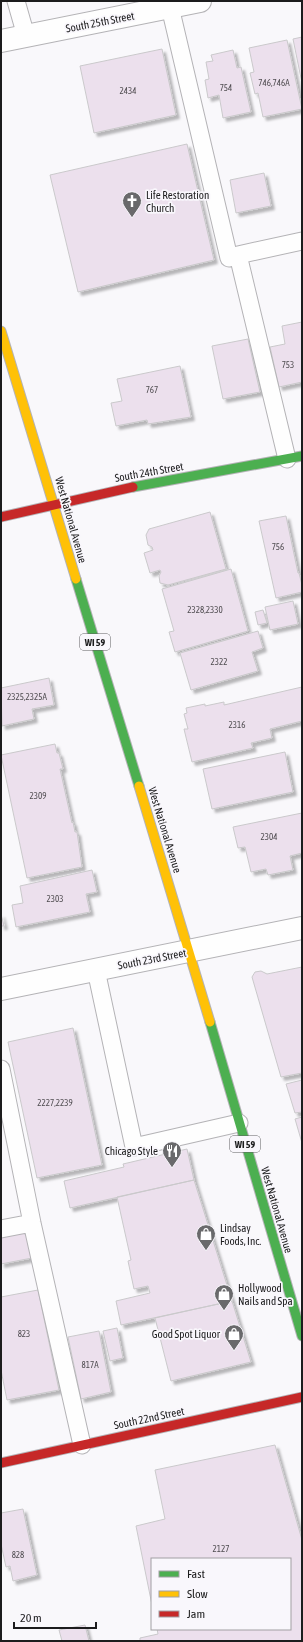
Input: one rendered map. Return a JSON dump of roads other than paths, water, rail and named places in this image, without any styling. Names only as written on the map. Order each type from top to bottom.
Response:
[{"type":"main road","name":"West National Avenue","points":[[1,331],[189,952],[302,1336]]},
{"type":"main road","name":"South 24th Street","points":[[1,517],[103,493],[294,458]]},
{"type":"main road","name":"South 22nd Street","points":[[1,1463],[302,1397]]},
{"type":"street","name":"South 25th Street","points":[[1,42],[127,8],[170,7],[200,1]]},
{"type":"street","name":"South 23rd Street","points":[[1,989],[302,928]]},
{"type":"lane","points":[[16,1],[26,36]]},
{"type":"lane","points":[[170,7],[229,258],[302,242]]},
{"type":"lane","points":[[238,255],[294,458]]},
{"type":"lane","points":[[96,970],[134,1147],[239,1123]]},
{"type":"lane","points":[[1,1069],[32,1223],[82,1445]]},
{"type":"lane","points":[[1,1229],[32,1223]]},
{"type":"place","name":"Life Restoration Church","points":[[132,218]]},
{"type":"place","name":"Chicago Style","points":[[172,1168]]},
{"type":"place","name":"Lindsay Foods, Inc.","points":[[206,1251]]},
{"type":"place","name":"Hollywood Nails and Spa","points":[[224,1311]]},
{"type":"place","name":"Good Spot Liquor","points":[[234,1351]]}]
